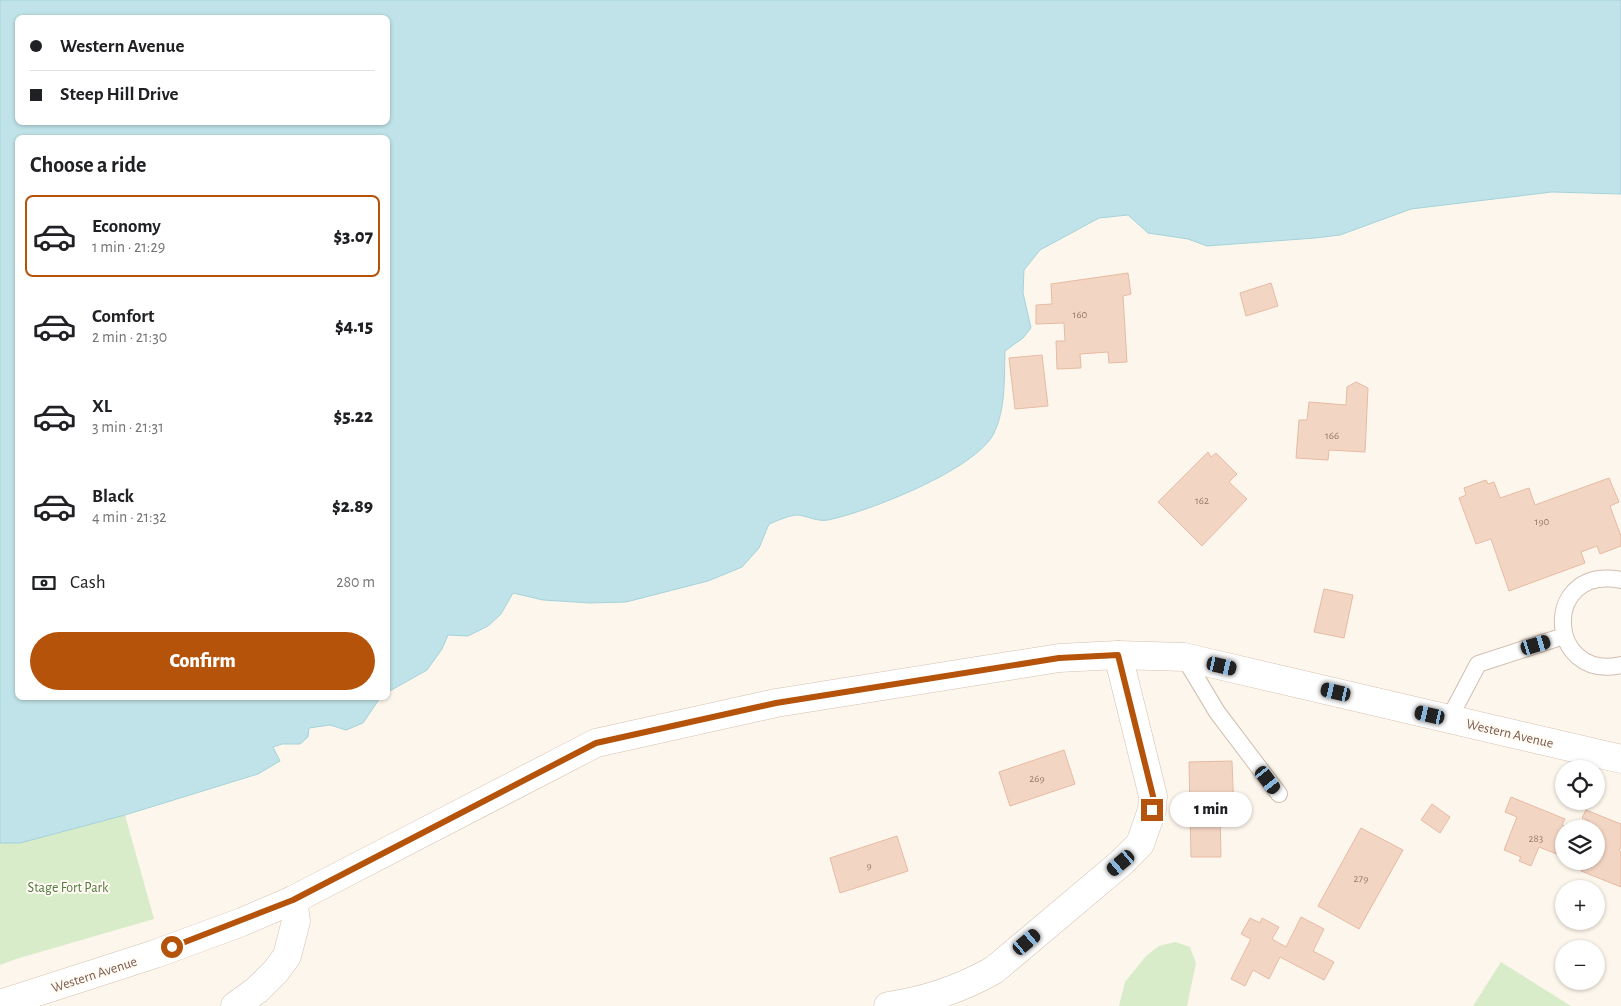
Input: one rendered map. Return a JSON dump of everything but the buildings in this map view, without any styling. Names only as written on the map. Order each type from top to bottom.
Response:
[{"type":"main road","name":"Western Avenue","points":[[0,1004],[154,954],[293,900],[596,743],[785,701],[1059,658],[1118,655],[1184,657],[1621,759]]},
{"type":"main road","points":[[888,1006],[934,995],[970,983],[994,970],[1121,863],[1140,844],[1152,810],[1153,796],[1118,655]]},
{"type":"main road","points":[[235,1006],[257,990],[276,971],[287,956],[296,921],[293,900]]},
{"type":"lane","points":[[1621,580],[1607,577],[1593,580],[1580,586],[1570,596],[1564,608],[1562,622],[1564,636],[1571,649],[1581,659],[1594,666],[1610,668],[1621,665]]},
{"type":"lane","points":[[1450,719],[1478,664],[1564,636]]},
{"type":"lane","points":[[1184,657],[1217,712],[1279,794]]},
{"type":"green space","name":"Stage Fort Park","points":[[125,815],[154,919],[0,965],[0,843],[20,843]]},
{"type":"green space","points":[[1175,942],[1190,947],[1196,963],[1187,1006],[1119,1006],[1125,982],[1146,956],[1159,946]]},
{"type":"green space","points":[[1501,962],[1571,1006],[1473,1006]]},
{"type":"water","points":[[0,0],[1621,0],[1621,194],[1552,192],[1411,209],[1340,235],[1207,246],[1188,239],[1148,233],[1128,215],[1099,218],[1040,250],[1024,270],[1023,293],[1031,328],[1023,338],[1005,351],[1004,393],[998,423],[994,433],[983,447],[966,461],[944,475],[919,487],[868,508],[828,520],[816,520],[794,515],[769,524],[759,548],[742,567],[708,581],[626,602],[590,603],[543,600],[513,593],[501,614],[488,626],[468,636],[448,635],[442,649],[427,670],[390,691],[390,135],[15,135],[15,700],[379,700],[363,723],[346,730],[330,725],[309,728],[308,737],[300,744],[282,744],[273,747],[280,761],[258,774],[125,815],[20,843],[0,843]]},
{"type":"route","points":[[172,947],[242,922],[293,900],[596,743],[776,703],[1059,658],[1118,655],[1153,796],[1152,810]]}]
